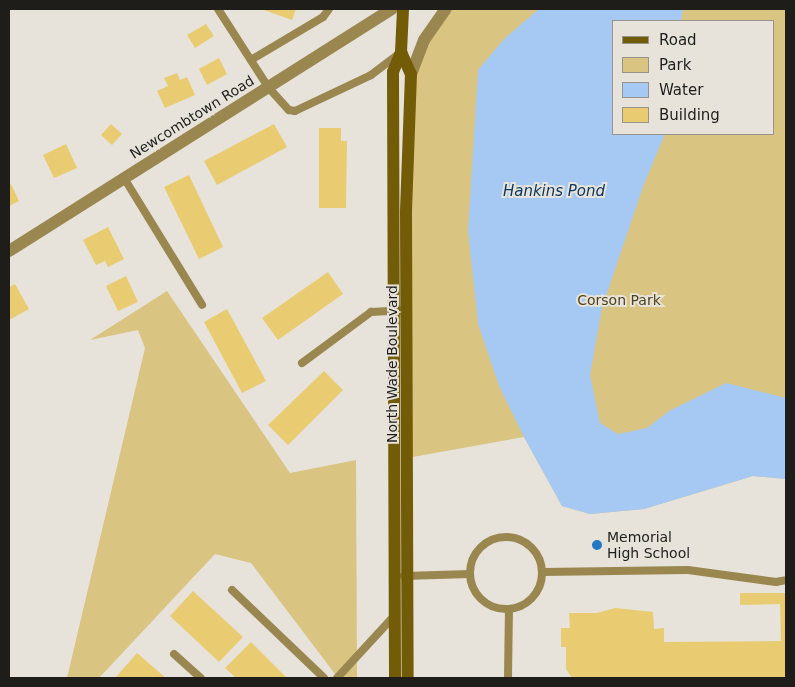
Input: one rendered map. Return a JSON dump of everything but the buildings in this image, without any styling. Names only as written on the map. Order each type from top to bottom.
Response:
[{"type":"main road","name":"North Wade Boulevard","points":[[403,9],[401,52],[393,72],[400,310],[401,576],[408,678]]},
{"type":"main road","name":"North Wade Boulevard","points":[[400,310],[411,74],[401,52]]},
{"type":"main road","name":"North Wade Boulevard","points":[[395,678],[395,615],[401,576]]},
{"type":"street","name":"Newcombtown Road","points":[[9,251],[392,9]]},
{"type":"street","points":[[411,74],[424,40],[446,9]]},
{"type":"lane","points":[[218,9],[268,87],[289,110],[302,110],[371,75],[401,52]]},
{"type":"lane","points":[[251,60],[323,17],[329,9]]},
{"type":"lane","points":[[124,178],[202,305]]},
{"type":"lane","points":[[302,363],[371,312],[400,310]]},
{"type":"lane","points":[[511,538],[532,549],[542,572],[540,582],[529,601],[509,609],[497,608],[482,600],[472,586],[470,574],[472,562],[487,543],[511,538]]},
{"type":"lane","points":[[542,572],[688,570],[776,582],[786,580]]},
{"type":"lane","points":[[401,576],[470,574]]},
{"type":"lane","points":[[232,590],[324,678]]},
{"type":"lane","points":[[508,678],[509,609]]},
{"type":"lane","points":[[337,678],[395,615]]},
{"type":"lane","points":[[174,654],[201,678]]},
{"type":"green space","name":"Corson Park","points":[[446,9],[786,9],[786,479],[753,476],[644,509],[590,514],[562,506],[524,437],[407,458],[411,74]]},
{"type":"green space","points":[[167,291],[290,473],[356,460],[357,678],[338,678],[251,563],[215,554],[99,678],[67,678],[145,348],[138,330],[90,340]]},
{"type":"water","name":"Hankins Pond","points":[[539,9],[683,9],[681,20],[612,20],[612,135],[665,135],[644,184],[602,308],[590,375],[600,423],[618,434],[647,428],[669,411],[726,383],[786,398],[786,479],[753,476],[644,509],[590,514],[562,506],[524,437],[499,386],[478,324],[468,231],[478,70],[504,39]]},
{"type":"place","name":"Memorial High School","points":[[597,545]]}]
